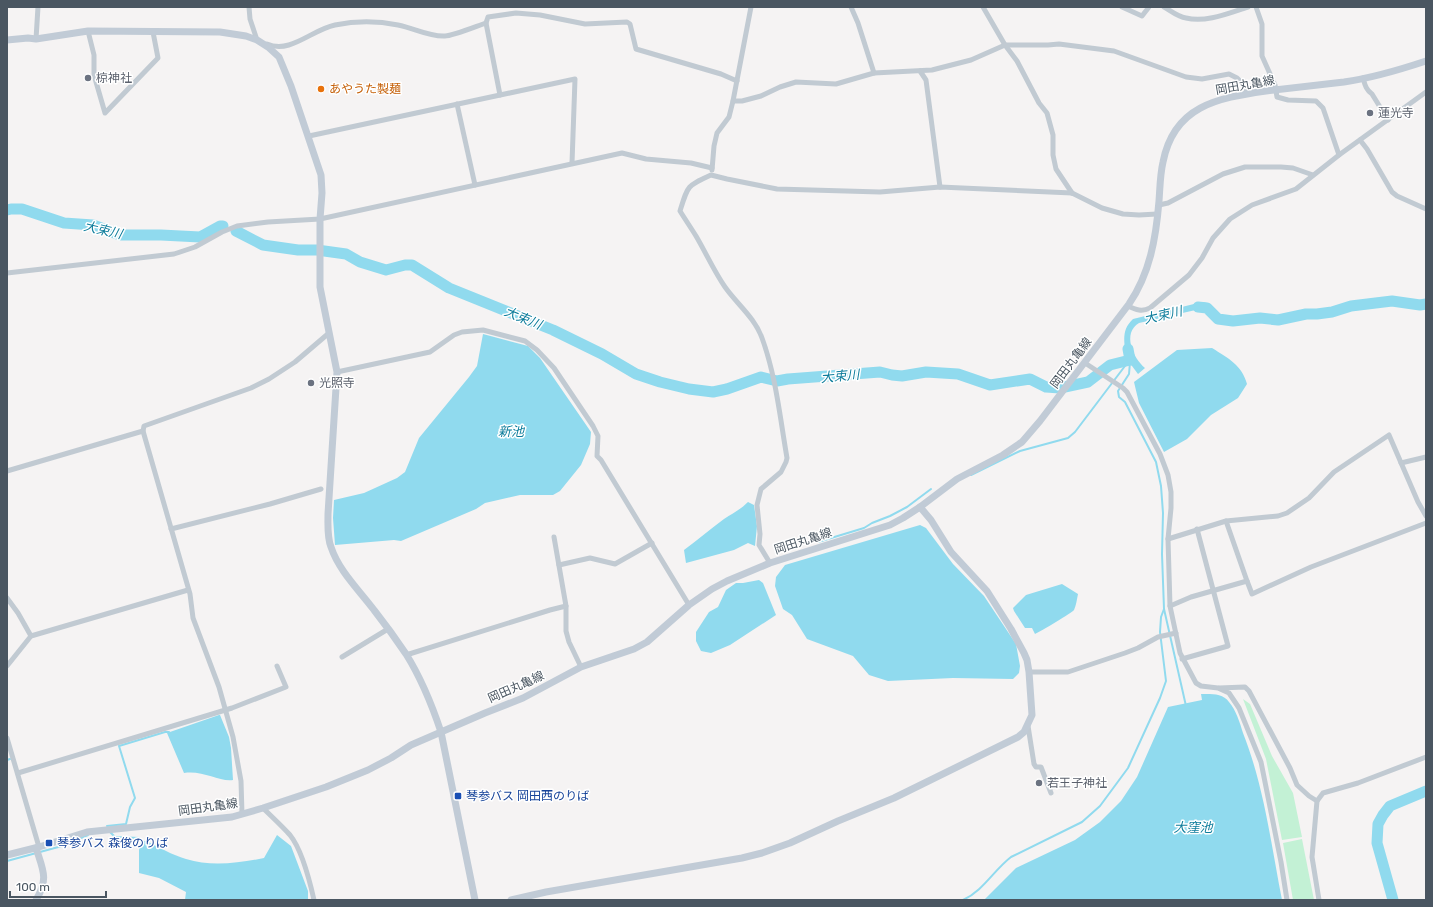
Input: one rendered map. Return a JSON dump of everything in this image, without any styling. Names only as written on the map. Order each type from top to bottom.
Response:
[{"type":"street","points":[[36,39],[38,7]]},
{"type":"street","points":[[249,7],[250,18],[257,40],[279,57],[309,136],[321,175],[320,288],[337,372],[328,529],[331,547],[337,561],[346,574],[406,655],[424,687],[432,705],[441,732],[475,900]]},
{"type":"street","points":[[712,175],[714,146],[717,133],[729,117],[738,81],[751,7]]},
{"type":"street","points":[[851,7],[858,23],[874,73]]},
{"type":"street","points":[[983,7],[1047,113],[1053,136],[1053,155],[1056,168],[1072,193]]},
{"type":"street","points":[[1122,7],[1142,16],[1149,7]]},
{"type":"street","points":[[1164,7],[1182,17],[1196,19],[1213,18],[1248,7]]},
{"type":"street","points":[[1256,7],[1262,24],[1262,56],[1274,85],[1277,97],[1288,100],[1316,101],[1323,108],[1339,155]]},
{"type":"street","points":[[500,95],[486,23],[488,18],[516,12],[585,24],[627,22],[630,24],[636,49],[721,74],[738,81]]},
{"type":"street","points":[[7,40],[28,38],[36,39],[88,31],[154,32],[235,34],[246,36],[273,46],[289,46],[317,31],[335,25],[373,22],[399,25],[428,34],[446,37],[486,23]]},
{"type":"street","points":[[88,31],[94,56],[94,75],[105,113],[158,58],[154,32]]},
{"type":"street","points":[[733,101],[742,101],[761,96],[780,86],[796,82],[836,84],[874,73],[932,70],[971,60],[1005,45],[1059,44],[1114,51],[1186,77],[1202,79],[1229,74],[1237,78],[1245,86],[1247,93]]},
{"type":"street","name":"岡田丸亀線","points":[[7,855],[37,851],[87,832],[232,817],[326,787],[368,770],[411,745],[523,698],[581,667],[647,642],[689,605],[712,589],[727,581],[770,563],[890,525],[903,518],[920,507],[957,478],[1003,455],[1022,442],[1064,391],[1128,306],[1138,291],[1154,245],[1164,157],[1167,145],[1179,126],[1189,116],[1200,107],[1214,101],[1247,93],[1380,75],[1426,61]]},
{"type":"street","points":[[920,71],[926,80],[940,187]]},
{"type":"street","points":[[1363,78],[1365,86],[1372,94],[1388,120]]},
{"type":"street","points":[[309,136],[575,79],[572,163]]},
{"type":"street","points":[[1128,306],[1144,311],[1150,308],[1189,275],[1202,258],[1213,238],[1230,219],[1252,204],[1296,189],[1339,155],[1426,92]]},
{"type":"street","points":[[457,104],[475,185]]},
{"type":"street","points":[[1360,140],[1367,149],[1392,192],[1397,196],[1426,208]]},
{"type":"street","points":[[7,273],[174,254],[195,247],[222,232],[237,226],[268,222],[320,219],[622,153],[646,159],[691,163],[712,168]]},
{"type":"street","points":[[1159,205],[1168,203],[1223,174],[1245,167],[1293,168],[1313,175]]},
{"type":"street","points":[[770,563],[759,545],[760,534],[757,505],[761,489],[780,472],[787,458],[773,379],[762,338],[757,328],[743,307],[735,300],[724,286],[680,211],[684,196],[692,184],[712,175],[727,180],[777,189],[880,192],[940,187],[1072,193],[1102,208],[1123,214],[1157,214]]},
{"type":"street","points":[[337,372],[430,352],[454,335],[473,330],[484,330],[525,341],[537,350],[554,368],[593,426],[598,436],[597,456],[601,460],[689,605]]},
{"type":"street","points":[[242,814],[241,781],[233,737],[219,687],[193,618],[190,594],[143,431],[144,426],[251,388],[269,379],[294,362],[329,333]]},
{"type":"street","points":[[1085,363],[1127,392],[1160,454],[1168,475],[1171,492],[1168,538],[1170,606],[1182,659],[1196,683],[1201,686],[1218,688],[1245,687],[1249,691],[1290,768],[1297,785],[1317,801]]},
{"type":"street","points":[[7,471],[143,431]]},
{"type":"street","points":[[1168,538],[1226,521],[1278,516],[1287,513],[1309,498],[1334,472],[1389,436],[1418,502],[1426,516]]},
{"type":"street","points":[[1401,463],[1426,458]]},
{"type":"street","points":[[171,529],[270,504],[321,489]]},
{"type":"street","points":[[511,900],[546,892],[762,853],[790,843],[894,798],[1018,737],[1024,732],[1032,715],[1029,672],[1024,653],[1011,628],[987,591],[951,552],[931,520],[920,507]]},
{"type":"street","points":[[1226,521],[1252,594],[1310,567],[1426,522]]},
{"type":"street","points":[[1182,659],[1228,646],[1197,529]]},
{"type":"street","points":[[554,537],[566,606],[566,631],[568,642],[581,667]]},
{"type":"street","points":[[559,565],[590,558],[615,564],[652,543]]},
{"type":"street","points":[[1170,606],[1191,597],[1247,581]]},
{"type":"street","points":[[7,666],[31,636],[188,590]]},
{"type":"street","points":[[7,598],[18,613],[31,636]]},
{"type":"street","points":[[406,655],[542,612],[566,606]]},
{"type":"street","points":[[342,657],[388,629]]},
{"type":"street","points":[[1029,672],[1068,672],[1125,654],[1162,636],[1175,633]]},
{"type":"street","points":[[18,773],[225,710],[286,687],[277,666]]},
{"type":"street","points":[[1218,688],[1229,693],[1239,708],[1261,762],[1287,900]]},
{"type":"street","points":[[1028,726],[1034,764],[1036,767],[1041,767],[1051,793]]},
{"type":"street","points":[[7,738],[18,773],[37,851],[44,870],[45,878],[43,887],[36,900]]},
{"type":"street","points":[[1319,900],[1312,857],[1317,801],[1323,793],[1358,783],[1426,757]]},
{"type":"street","points":[[263,808],[290,836],[296,846],[308,876],[314,900]]},
{"type":"green space","points":[[1243,699],[1250,704],[1272,756],[1293,793],[1302,837],[1282,840],[1266,759]]},
{"type":"green space","points":[[1302,839],[1314,900],[1293,900],[1283,843]]},
{"type":"water","points":[[1202,302],[1207,303],[1213,308],[1208,312],[1205,309],[1200,309],[1139,323],[1134,327],[1130,339],[1133,352],[1145,368],[1138,374],[1132,366],[1126,362],[1124,339],[1126,329],[1133,319]]},
{"type":"water","name":"新池","points":[[483,334],[528,346],[540,358],[591,432],[590,444],[581,465],[560,491],[553,495],[520,495],[485,503],[476,509],[401,541],[394,540],[335,545],[333,518],[334,500],[364,493],[397,478],[405,472],[419,438],[477,366]]},
{"type":"water","points":[[1212,348],[1238,367],[1245,377],[1247,384],[1238,398],[1211,415],[1187,439],[1164,452],[1139,403],[1134,382],[1177,350]]},
{"type":"water","points":[[748,502],[754,505],[757,526],[755,546],[748,543],[734,550],[686,563],[684,550]]},
{"type":"water","points":[[920,525],[926,528],[953,564],[984,596],[1016,644],[1020,666],[1019,673],[1013,679],[953,678],[888,681],[869,675],[853,656],[807,639],[792,615],[783,609],[775,586],[776,577],[785,565]]},
{"type":"water","points":[[759,580],[763,583],[776,615],[730,645],[711,653],[701,651],[696,641],[696,632],[709,612],[718,607],[726,590],[736,583]]},
{"type":"water","points":[[1062,584],[1078,594],[1074,610],[1035,634],[1032,628],[1025,628],[1013,608],[1026,595]]},
{"type":"water","name":"大窪池","points":[[1201,694],[1224,697],[1234,709],[1238,717],[1262,794],[1282,900],[984,900],[1016,868],[1075,840],[1100,822],[1121,801],[1137,777],[1168,707],[1202,700]]},
{"type":"water","points":[[219,715],[229,737],[233,780],[198,773],[184,773],[167,733]]},
{"type":"water","points":[[277,835],[291,846],[308,891],[308,900],[185,900],[186,892],[159,878],[139,873],[139,850],[141,841],[146,841],[186,859],[215,864],[264,858]]},
{"type":"waterway","name":"大束川","points":[[7,210],[22,209],[64,223],[93,225],[120,235],[200,237],[220,226],[223,226]]},
{"type":"waterway","name":"大束川","points":[[236,231],[263,245],[346,254],[360,262],[386,270],[405,265],[412,265],[449,288],[553,330],[602,354],[636,374],[689,389],[713,392],[727,389],[761,377],[777,381],[880,372],[902,376],[926,372],[958,374],[990,385],[1030,379],[1046,387],[1060,388],[1088,382],[1110,365],[1130,360],[1128,349]]},
{"type":"waterway","name":"大束川","points":[[1198,307],[1207,308],[1218,319],[1233,321],[1260,318],[1278,320],[1306,314],[1332,312],[1351,306],[1392,301],[1420,305],[1426,304]]},
{"type":"waterway","points":[[971,475],[1020,451],[1068,438],[1075,432],[1128,362]]},
{"type":"waterway","points":[[1130,362],[1129,374],[1118,391],[1119,397],[1125,402],[1156,462],[1161,486],[1163,513],[1162,554],[1164,609],[1186,706]]},
{"type":"waterway","points":[[818,542],[864,528],[890,516],[907,507],[931,489]]},
{"type":"waterway","points":[[963,900],[977,891],[1011,857],[1082,822],[1100,806],[1128,768],[1160,698],[1166,681],[1160,632],[1161,617],[1164,609]]},
{"type":"waterway","points":[[107,826],[126,824],[130,807],[135,798],[119,746],[169,732]]},
{"type":"waterway","points":[[1393,900],[1377,843],[1378,824],[1390,806],[1426,791]]},
{"type":"waterway","points":[[110,832],[115,837],[139,838],[144,842]]},
{"type":"waterway","points":[[7,861],[62,846],[88,835]]},
{"type":"place","name":"椋神社","points":[[88,78]]},
{"type":"place","name":"あやうた製麺","points":[[321,89]]},
{"type":"place","name":"蓮光寺","points":[[1370,113]]},
{"type":"place","name":"光照寺","points":[[311,383]]},
{"type":"place","name":"若王子神社","points":[[1039,783]]},
{"type":"place","name":"琴参バス 岡田西のりば","points":[[458,796]]},
{"type":"place","name":"琴参バス 森俊のりば","points":[[49,843]]}]
